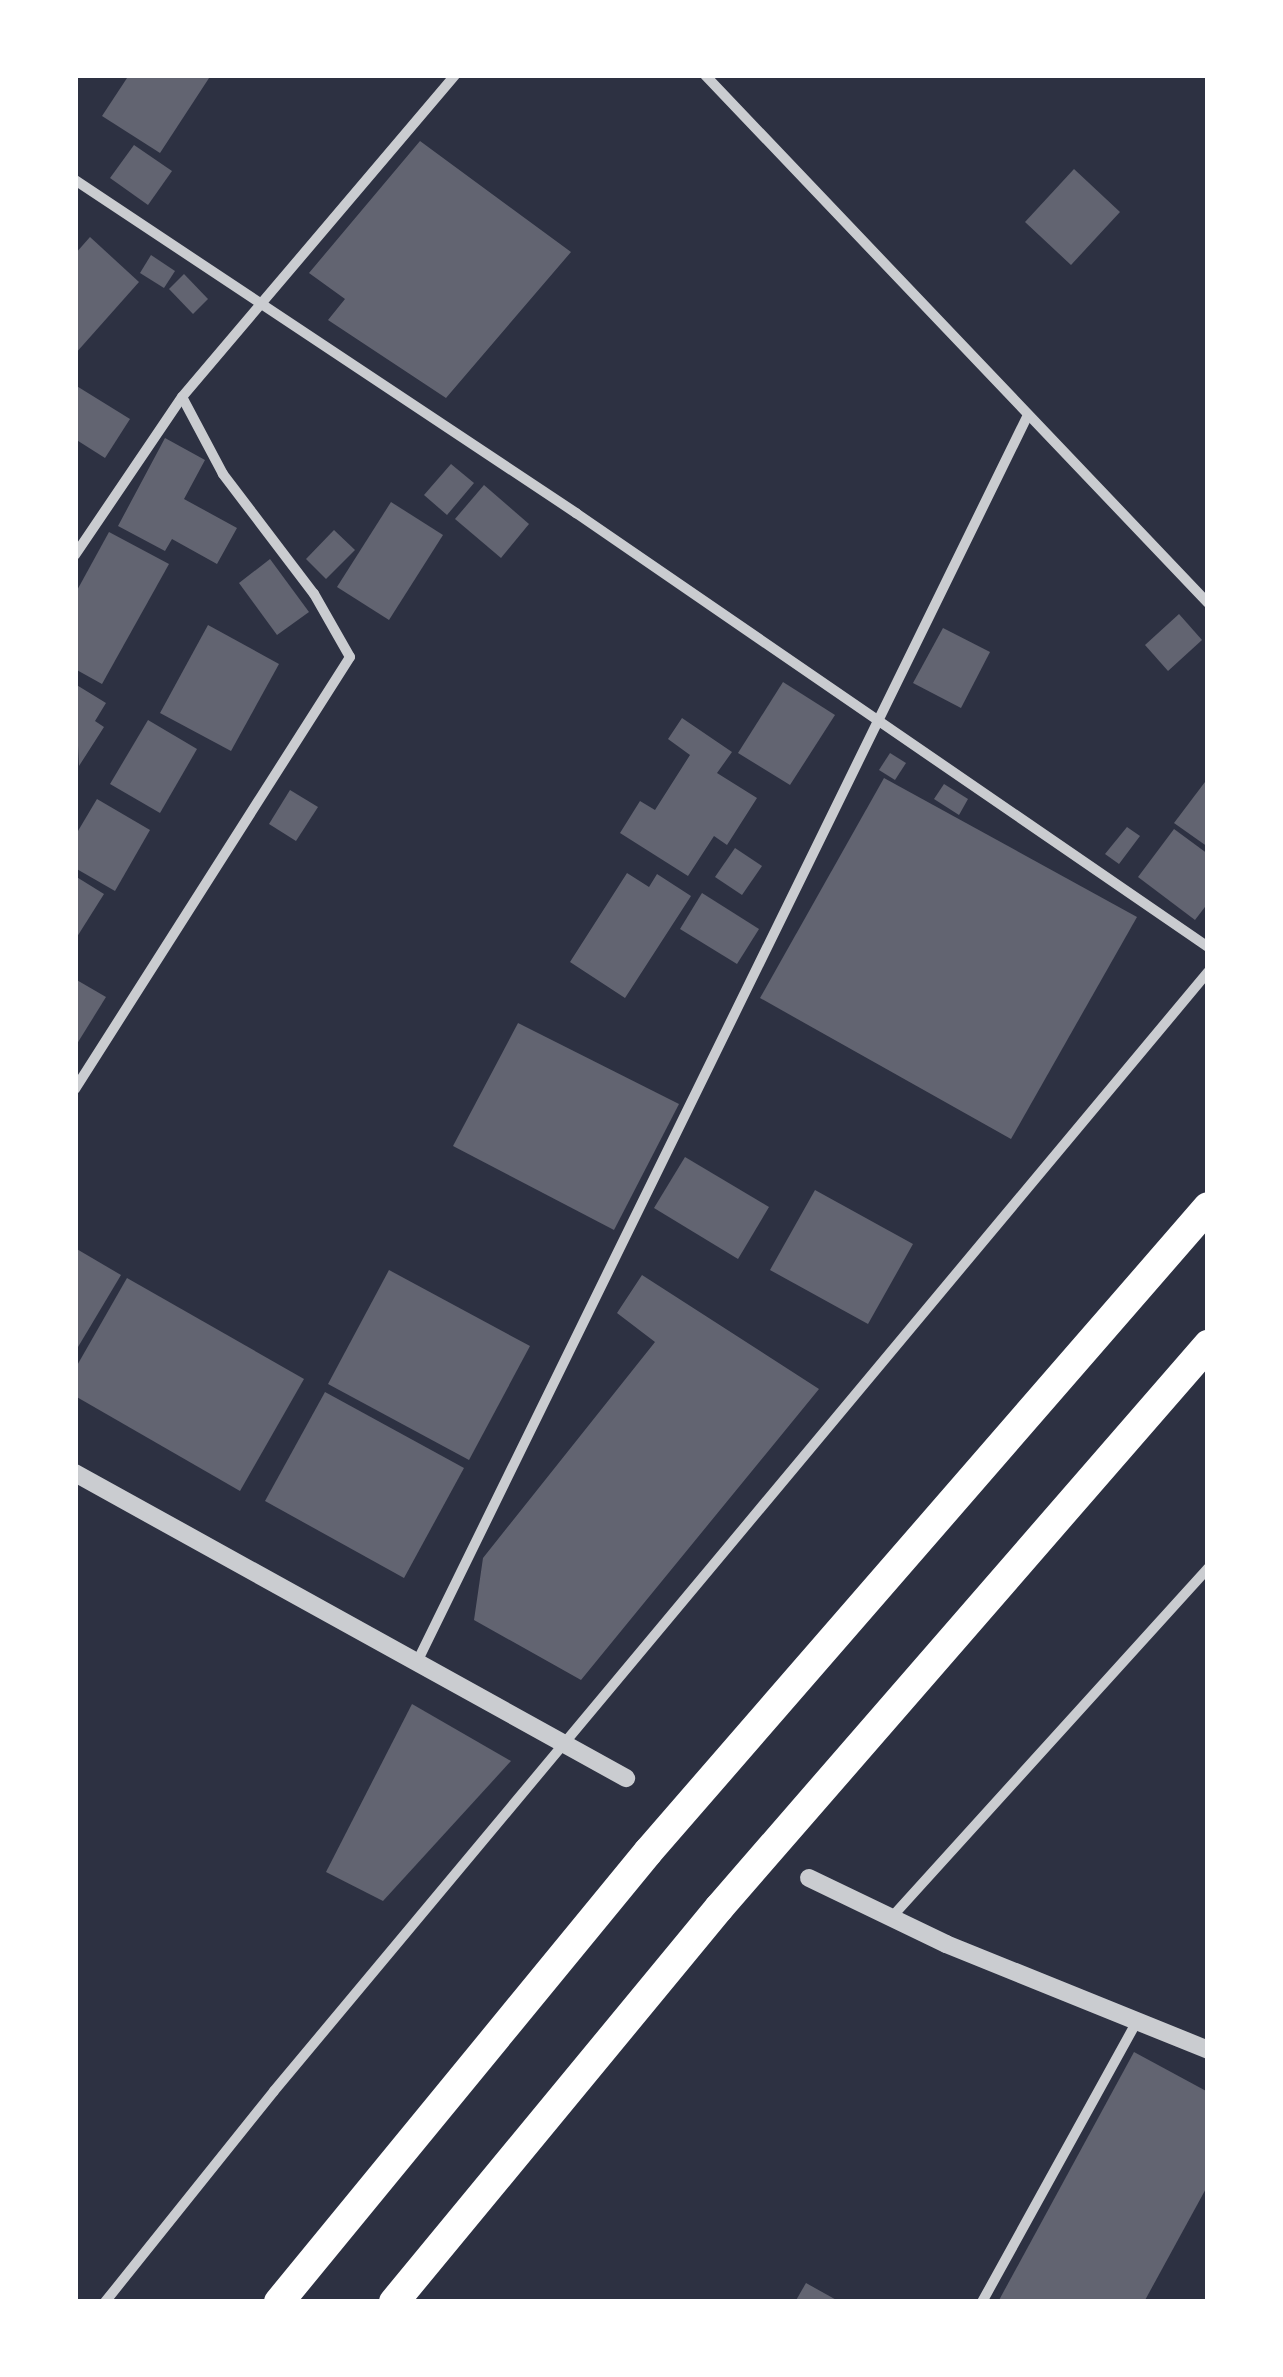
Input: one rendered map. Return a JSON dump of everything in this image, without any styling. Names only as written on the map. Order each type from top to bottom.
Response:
[{"type":"highway","points":[[279,2302],[648,1852],[1208,1207]]},
{"type":"highway","points":[[394,2302],[720,1908],[1208,1346]]},
{"type":"street","points":[[75,554],[182,397],[455,75]]},
{"type":"street","points":[[705,75],[1208,603]]},
{"type":"street","points":[[75,180],[881,721],[1208,947]]},
{"type":"street","points":[[75,1089],[350,657],[314,594],[223,474],[182,397]]},
{"type":"street","points":[[417,1662],[1028,415]]},
{"type":"street","points":[[106,2302],[563,1743],[1208,972]]},
{"type":"street","points":[[75,1474],[626,1778]]},
{"type":"street","points":[[890,1919],[1208,1568]]},
{"type":"street","points":[[810,1878],[890,1919],[1208,2050]]},
{"type":"street","points":[[982,2302],[1137,2021]]},
{"type":"building","points":[[129,75],[211,75],[160,153],[102,116]]},
{"type":"building","points":[[420,141],[571,252],[446,398],[328,320],[345,299],[309,273]]},
{"type":"building","points":[[134,145],[172,171],[148,205],[110,178]]},
{"type":"building","points":[[1074,169],[1120,212],[1071,265],[1025,222]]},
{"type":"building","points":[[90,237],[139,282],[75,354],[75,254]]},
{"type":"building","points":[[151,255],[175,271],[164,288],[140,273]]},
{"type":"building","points":[[184,274],[208,299],[193,314],[169,289]]},
{"type":"building","points":[[75,385],[130,419],[105,458],[75,439]]},
{"type":"building","points":[[165,438],[205,460],[184,499],[237,528],[217,564],[172,539],[165,551],[118,526]]},
{"type":"building","points":[[451,464],[474,483],[447,515],[424,495]]},
{"type":"building","points":[[484,485],[529,524],[501,558],[455,519]]},
{"type":"building","points":[[391,502],[443,535],[389,620],[337,587]]},
{"type":"building","points":[[334,530],[355,550],[326,579],[306,559]]},
{"type":"building","points":[[109,532],[169,564],[102,684],[75,669],[75,594]]},
{"type":"building","points":[[270,559],[309,612],[277,635],[239,583]]},
{"type":"building","points":[[1179,614],[1202,640],[1168,671],[1145,645]]},
{"type":"building","points":[[208,625],[279,664],[231,751],[160,713]]},
{"type":"building","points":[[943,628],[990,652],[961,708],[913,683]]},
{"type":"building","points":[[783,682],[835,715],[790,785],[738,753]]},
{"type":"building","points":[[75,684],[106,703],[95,721],[104,727],[79,766]]},
{"type":"building","points":[[682,718],[732,752],[717,773],[757,798],[727,845],[714,836],[688,876],[620,833],[640,801],[655,810],[690,755],[668,739]]},
{"type":"building","points":[[148,720],[197,749],[160,813],[110,784]]},
{"type":"building","points":[[890,753],[906,763],[895,780],[879,770]]},
{"type":"building","points":[[884,778],[1137,917],[1011,1139],[760,998]]},
{"type":"building","points":[[1208,778],[1208,847],[1174,823]]},
{"type":"building","points":[[944,784],[968,799],[959,815],[934,799]]},
{"type":"building","points":[[290,790],[318,807],[296,841],[269,824]]},
{"type":"building","points":[[97,799],[150,830],[115,891],[75,868],[75,836]]},
{"type":"building","points":[[1127,827],[1140,836],[1119,864],[1105,854]]},
{"type":"building","points":[[1174,829],[1208,854],[1208,903],[1195,920],[1138,877]]},
{"type":"building","points":[[735,848],[762,866],[742,895],[715,877]]},
{"type":"building","points":[[627,873],[649,887],[657,874],[691,896],[625,998],[570,962]]},
{"type":"building","points":[[75,876],[104,894],[75,940]]},
{"type":"building","points":[[702,893],[759,929],[737,964],[680,929]]},
{"type":"building","points":[[75,979],[106,997],[75,1047]]},
{"type":"building","points":[[518,1023],[679,1104],[614,1230],[453,1146]]},
{"type":"building","points":[[685,1157],[769,1207],[738,1259],[654,1208]]},
{"type":"building","points":[[815,1190],[913,1244],[868,1324],[770,1270]]},
{"type":"building","points":[[75,1248],[121,1275],[75,1352]]},
{"type":"building","points":[[389,1270],[530,1346],[469,1460],[328,1384]]},
{"type":"building","points":[[642,1275],[819,1389],[581,1680],[474,1620],[483,1558],[655,1342],[617,1313]]},
{"type":"building","points":[[127,1278],[304,1379],[240,1491],[75,1396],[75,1369]]},
{"type":"building","points":[[325,1392],[464,1468],[404,1578],[265,1501]]},
{"type":"building","points":[[412,1704],[511,1761],[383,1901],[326,1872]]},
{"type":"building","points":[[1134,2052],[1208,2092],[1208,2185],[1144,2302],[998,2302]]},
{"type":"building","points":[[806,2283],[840,2302],[795,2302]]}]
